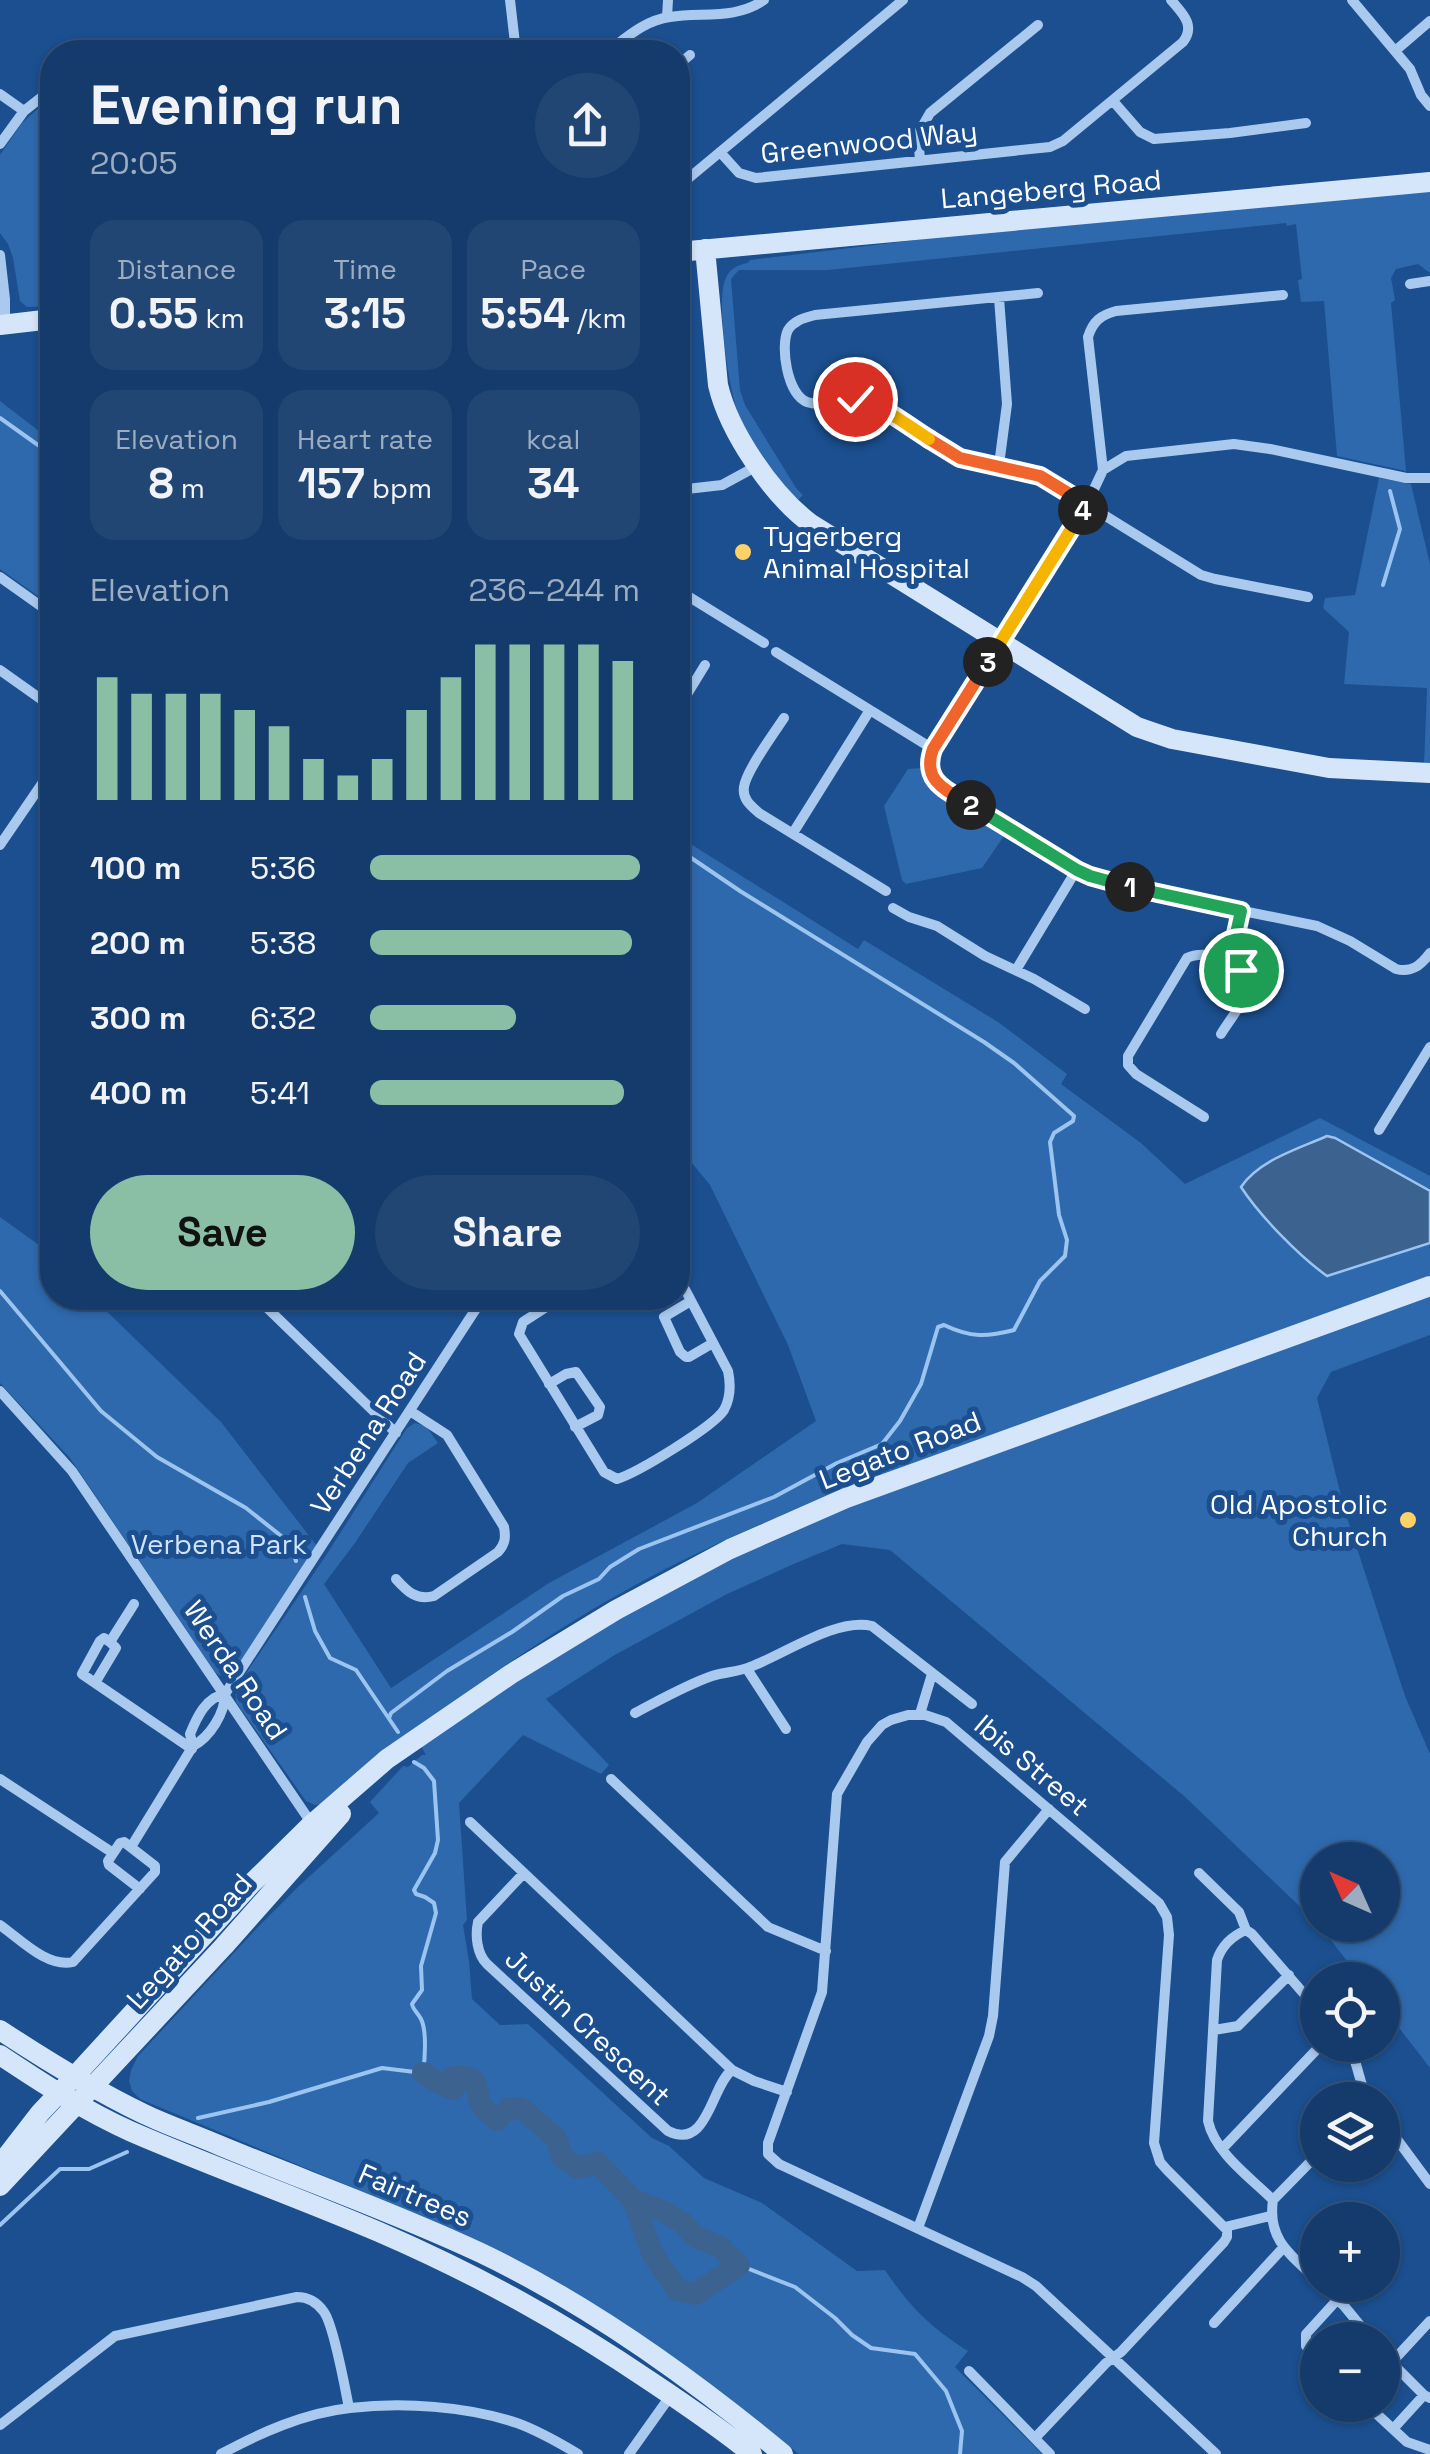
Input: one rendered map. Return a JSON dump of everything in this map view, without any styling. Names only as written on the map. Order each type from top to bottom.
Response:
[{"type":"street","points":[[510,0],[515,40]]},
{"type":"street","points":[[667,17],[668,0]]},
{"type":"street","points":[[623,40],[667,17],[738,13],[764,0]]},
{"type":"street","name":"Greenwood Way","points":[[903,0],[720,152],[739,173],[756,178],[1050,147],[1063,142],[1183,42],[1190,26],[1171,0]]},
{"type":"street","points":[[1352,0],[1410,69],[1430,106]]},
{"type":"street","points":[[1395,51],[1430,21]]},
{"type":"street","points":[[920,160],[918,134],[930,113],[1038,26]]},
{"type":"street","points":[[0,94],[24,112]]},
{"type":"street","points":[[0,144],[24,112],[40,98]]},
{"type":"street","points":[[1113,102],[1140,132],[1154,138],[1306,122]]},
{"type":"street","points":[[690,177],[720,152]]},
{"type":"street","name":"Langeberg Road","points":[[690,251],[1430,182]]},
{"type":"street","points":[[705,249],[722,401],[758,466],[784,501],[811,524],[1137,728],[1329,768],[1430,773]]},
{"type":"street","points":[[0,255],[5,299],[3,324],[40,320]]},
{"type":"street","points":[[1410,284],[1430,282]]},
{"type":"street","points":[[1038,293],[815,315],[794,323],[786,336],[790,384],[804,401],[870,402],[960,458],[1040,476],[1200,574],[1308,596]]},
{"type":"street","points":[[1103,470],[1088,337],[1099,318],[1116,311],[1283,295]]},
{"type":"street","points":[[999,298],[1007,404],[999,465]]},
{"type":"street","points":[[1099,438],[1108,448],[1126,456]]},
{"type":"street","points":[[1430,478],[1390,475],[1246,444],[1126,456],[1103,470],[1086,504],[933,749],[930,769],[937,783],[1077,870],[1106,881],[1325,929],[1404,971],[1421,964],[1430,952]]},
{"type":"street","points":[[690,489],[722,485],[758,466]]},
{"type":"street","points":[[0,577],[40,605]]},
{"type":"street","points":[[690,597],[764,643]]},
{"type":"street","points":[[776,652],[933,749]]},
{"type":"street","points":[[690,689],[705,665]]},
{"type":"street","points":[[0,670],[40,698]]},
{"type":"street","points":[[793,834],[870,710]]},
{"type":"street","points":[[784,718],[748,775],[744,792],[751,806],[886,891]]},
{"type":"street","points":[[0,845],[40,786]]},
{"type":"street","points":[[1016,970],[1077,870]]},
{"type":"street","points":[[893,908],[909,918],[937,926],[1085,1009]]},
{"type":"street","points":[[1230,961],[1241,911]]},
{"type":"street","points":[[1204,1117],[1136,1074],[1127,1060],[1131,1047],[1186,958],[1203,953],[1230,961],[1246,975],[1248,987],[1221,1034]]},
{"type":"street","points":[[1379,1130],[1430,1047]]},
{"type":"street","name":"Legato Road","points":[[0,2165],[59,2093],[252,1884],[317,1830],[386,1760],[512,1674],[730,1549],[846,1498],[1430,1286]]},
{"type":"street","points":[[542,1310],[523,1322],[519,1334],[604,1472],[612,1478],[622,1478],[668,1452],[720,1415],[728,1400],[728,1371],[690,1301]]},
{"type":"street","points":[[270,1310],[396,1433]]},
{"type":"street","name":"Verbena Road","points":[[130,1846],[192,1747],[202,1741],[223,1709],[225,1694],[475,1310]]},
{"type":"street","points":[[674,1310],[664,1317],[680,1352],[690,1357],[713,1343]]},
{"type":"street","points":[[549,1384],[576,1372],[600,1407],[598,1414],[575,1427]]},
{"type":"street","name":"Werda Road","points":[[0,1391],[72,1471],[317,1830]]},
{"type":"street","points":[[396,1578],[412,1594],[434,1596],[498,1552],[506,1535],[447,1435],[410,1411]]},
{"type":"street","points":[[110,1642],[134,1604]]},
{"type":"street","points":[[636,1713],[701,1680],[747,1668],[836,1629],[859,1624],[872,1626],[972,1704]]},
{"type":"street","points":[[94,1683],[116,1648],[104,1638],[82,1674],[94,1683],[192,1747]]},
{"type":"street","points":[[747,1668],[786,1729]]},
{"type":"street","points":[[932,1674],[920,1714],[898,1716],[874,1733],[837,1794],[822,1992],[768,2144],[768,2154],[774,2161],[1036,2286],[1216,2454]]},
{"type":"street","name":"Ibis Street","points":[[920,1714],[946,1722],[1155,1897],[1167,1917],[1169,1936],[1154,2143],[1160,2162],[1226,2226]]},
{"type":"street","points":[[0,1778],[113,1853]]},
{"type":"street","points":[[611,1778],[768,1926],[826,1951]]},
{"type":"street","points":[[918,2228],[989,2036],[1005,1862],[1048,1809]]},
{"type":"street","points":[[470,1822],[732,2070],[787,2092]]},
{"type":"street","name":"Legato Road","points":[[0,2186],[224,1946],[317,1830]]},
{"type":"street","points":[[0,1925],[48,1959],[64,1964],[73,1962],[140,1889],[155,1872],[156,1868],[130,1846],[120,1843],[109,1865],[140,1889]]},
{"type":"street","name":"Justin Crescent","points":[[524,1873],[478,1922],[478,1948],[487,1964],[668,2131],[687,2134],[700,2124],[725,2075],[732,2070]]},
{"type":"street","points":[[1199,1873],[1239,1912],[1246,1930],[1300,1988]]},
{"type":"street","points":[[1246,1930],[1233,1936],[1217,1960],[1208,2122],[1222,2149],[1272,2200]]},
{"type":"street","points":[[1214,2030],[1238,2026],[1289,1975]]},
{"type":"street","name":"Fairtrees","points":[[0,2030],[74,2077],[146,2115],[370,2204],[538,2283],[640,2345],[783,2454]]},
{"type":"street","name":"Fairtrees","points":[[0,2055],[59,2093],[130,2131],[344,2217],[533,2306],[671,2395],[752,2454]]},
{"type":"street","points":[[1222,2149],[1305,2062]]},
{"type":"street","points":[[1400,2143],[1430,2184]]},
{"type":"street","points":[[1300,2172],[1272,2200],[1270,2216],[1283,2248],[1300,2264]]},
{"type":"street","points":[[1035,2438],[1224,2242],[1226,2226],[1270,2216]]},
{"type":"street","points":[[1214,2323],[1283,2248]]},
{"type":"street","points":[[0,2425],[116,2336],[296,2296],[308,2297],[328,2318],[350,2408]]},
{"type":"street","points":[[1317,2322],[1336,2302]]},
{"type":"street","points":[[1340,2302],[1357,2322]]},
{"type":"street","points":[[1400,2354],[1430,2322]]},
{"type":"street","points":[[969,2371],[1050,2454]]},
{"type":"street","points":[[1394,2429],[1427,2396],[1400,2371]]},
{"type":"street","points":[[629,2454],[671,2395]]},
{"type":"street","points":[[220,2454],[316,2414],[350,2408],[416,2406],[486,2415],[534,2431],[578,2454]]},
{"type":"street","points":[[1386,2422],[1411,2445],[1430,2450]]},
{"type":"green space","points":[[40,107],[40,306],[27,307],[20,301],[13,258],[0,233],[0,155],[22,123]]},
{"type":"green space","points":[[1430,191],[1430,273],[1418,264],[1396,269],[1391,278],[1406,471],[1337,456],[1324,301],[1301,302],[1296,224],[1286,223],[828,270],[739,270],[731,279],[740,390],[745,405],[803,495],[796,502],[758,450],[736,406],[725,349],[723,292],[729,273],[750,260],[941,237]]},
{"type":"green space","points":[[0,401],[40,432],[40,597],[0,569]]},
{"type":"green space","points":[[1379,478],[1411,484],[1430,564],[1430,766],[1424,766],[1427,688],[1344,684],[1349,632],[1323,608],[1325,598],[1355,595]]},
{"type":"green space","points":[[922,768],[933,789],[1006,833],[982,868],[906,884],[884,806],[908,769]]},
{"type":"green space","points":[[690,844],[858,949],[864,940],[998,1022],[1067,1074],[1061,1084],[1141,1143],[1185,1184],[1320,1118],[1430,1176],[1430,1276],[908,1465],[695,1554],[593,1609],[488,1677],[324,1804],[306,1801],[236,1702],[236,1688],[407,1428],[415,1423],[426,1426],[438,1443],[408,1463],[324,1584],[391,1688],[549,1583],[697,1503],[816,1421],[788,1345],[710,1185],[690,1161]]},
{"type":"green space","name":"Verbena Park","points":[[0,1217],[40,1246],[40,1310],[105,1310],[221,1422],[317,1546],[233,1673],[223,1676],[214,1671],[70,1458],[0,1383]]},
{"type":"green space","points":[[1430,1293],[1430,1335],[1331,1372],[1317,1398],[1344,1508],[1405,1696],[1430,1754],[1430,2068],[1400,2029],[1400,1962],[1348,1962],[1332,1942],[1400,1942],[1400,1842],[1300,1842],[1300,1907],[1184,1796],[890,1550],[842,1544],[727,1594],[613,1656],[546,1699],[609,1765],[601,1774],[523,1735],[459,1803],[467,1920],[463,1925],[472,1999],[500,2025],[528,2024],[652,2138],[669,2146],[704,2178],[762,2203],[857,2271],[885,2270],[922,2315],[968,2351],[955,2367],[1042,2454],[799,2454],[710,2384],[375,2197],[140,2099],[129,2081],[138,2056],[258,1927],[379,1813],[370,1802],[403,1766],[408,1767],[426,1755],[421,1746],[556,1652],[695,1574],[834,1512]]},
{"type":"shaded area","points":[[1327,1136],[1430,1191],[1430,1243],[1327,1276],[1281,1235],[1241,1187],[1268,1162]]},
{"type":"waterway","points":[[0,418],[40,446]]},
{"type":"waterway","points":[[1383,585],[1400,529],[1390,491]]},
{"type":"waterway","points":[[389,1718],[447,1671],[563,1596],[599,1579],[639,1549],[774,1497],[882,1444],[921,1384],[938,1327],[944,1325],[979,1335],[1014,1330],[1040,1281],[1065,1256],[1067,1240],[1059,1215],[1050,1142],[1054,1133],[1073,1121],[1074,1116],[984,1042],[690,857]]},
{"type":"waterway","points":[[0,1291],[101,1411],[157,1457],[246,1508],[285,1539],[296,1561]]},
{"type":"waterway","points":[[305,1597],[315,1631],[330,1658],[356,1670],[398,1732]]},
{"type":"waterway","points":[[198,2118],[269,2102],[382,2068],[423,2073],[424,2031],[412,2004],[422,1990],[421,1966],[436,1913],[434,1903],[414,1890],[438,1840],[434,1781],[414,1762]]},
{"type":"waterway","points":[[423,2073],[454,2089],[453,2077],[470,2078],[484,2108],[497,2120],[509,2108],[521,2108],[556,2138],[562,2157],[578,2168],[598,2163],[633,2200],[653,2255],[677,2290],[695,2294],[739,2265],[720,2247],[694,2236],[683,2223],[633,2200]]},
{"type":"waterway","points":[[0,2225],[60,2169],[89,2169],[127,2152]]},
{"type":"waterway","points":[[739,2265],[795,2287],[871,2348],[915,2354],[946,2391],[962,2431],[960,2454]]},
{"type":"place","name":"Tygerberg Animal Hospital","points":[[743,552]]},
{"type":"place","name":"Old Apostolic Church","points":[[1408,1520]]},
{"type":"route","points":[[855,399],[870,402],[960,458],[1040,476],[1086,504],[933,749],[929,762],[934,779],[1090,876],[1241,911],[1230,961],[1241,970]]}]
